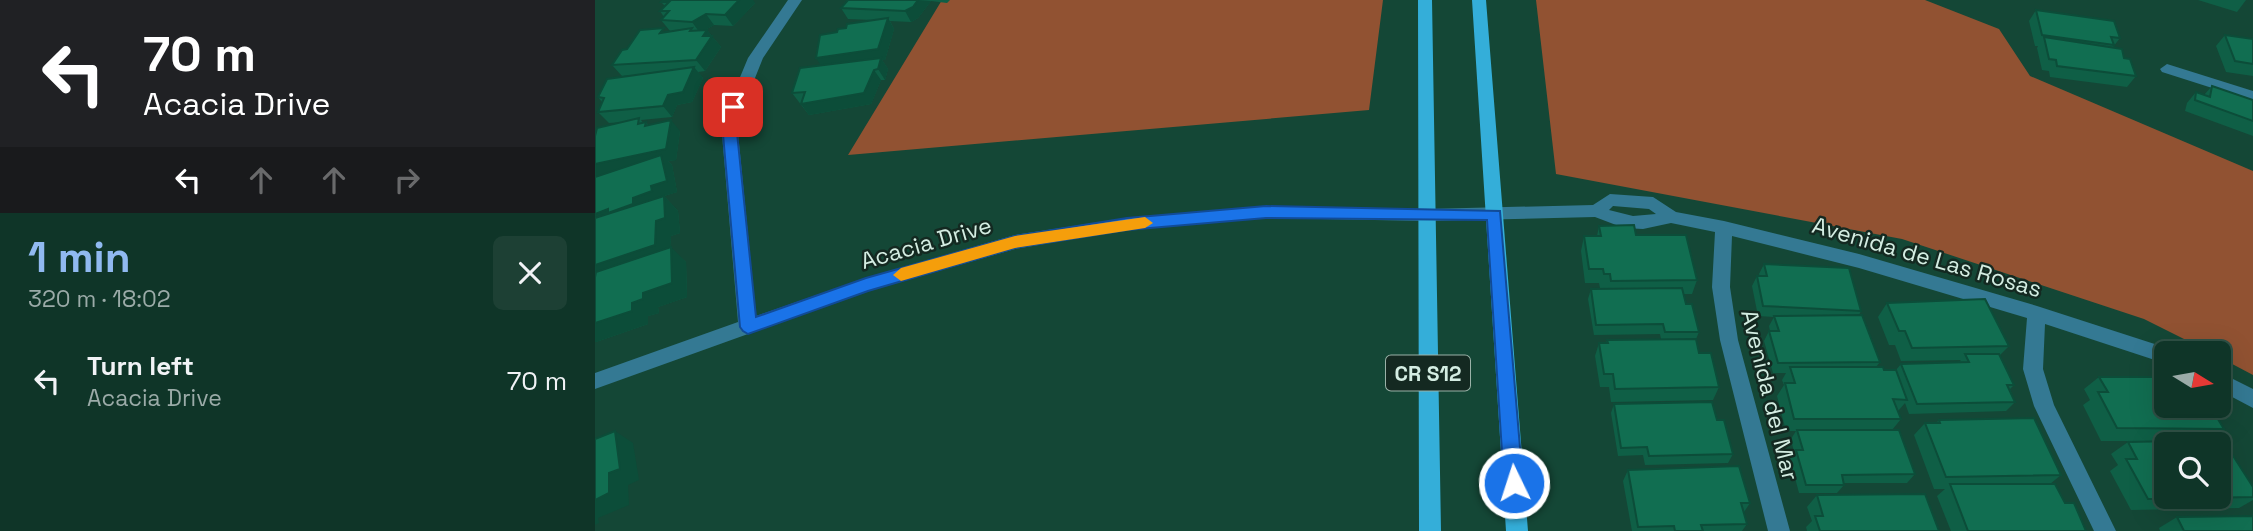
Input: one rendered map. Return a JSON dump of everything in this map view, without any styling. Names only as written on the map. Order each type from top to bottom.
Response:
[{"type":"main road","name":"CR S12","points":[[1425,0],[1430,531]]},
{"type":"main road","points":[[1479,0],[1517,531]]},
{"type":"street","points":[[748,327],[729,123],[738,91],[775,24],[795,0]]},
{"type":"street","points":[[2167,69],[2253,96]]},
{"type":"street","name":"Avenida de Las Rosas","points":[[1494,215],[1597,211],[1611,220],[1653,223],[1671,217],[1724,227],[1902,272],[2154,352]]},
{"type":"street","name":"Acacia Drive","points":[[595,381],[866,285],[1015,242],[1127,224],[1266,212],[1494,215]]},
{"type":"street","name":"Avenida del Mar","points":[[1724,227],[1721,287],[1729,340],[1779,531]]},
{"type":"street","points":[[2037,313],[2033,369],[2044,406],[2105,531]]},
{"type":"street","points":[[2231,387],[2253,399]]},
{"type":"shaded area","points":[[942,0],[1383,0],[1369,110],[848,155]]},
{"type":"shaded area","points":[[1536,0],[1925,0],[1999,29],[2030,76],[2253,171],[2253,375],[2231,363],[2231,341],[2188,341],[2144,319],[1902,239],[1556,174]]},
{"type":"building","points":[[739,0],[725,15],[706,14],[692,22],[661,20],[669,11],[660,11],[669,2],[661,2]]},
{"type":"building","points":[[848,0],[918,0],[913,7],[905,11],[841,8]]},
{"type":"building","points":[[2036,10],[2114,21],[2120,38],[2111,37],[2114,45],[2042,35]]},
{"type":"building","points":[[888,18],[878,49],[816,58],[820,35],[837,32],[838,29],[846,28],[847,24]]},
{"type":"building","points":[[664,28],[660,33],[692,28],[690,31],[707,30],[703,36],[712,36],[696,60],[612,65],[640,30]]},
{"type":"building","points":[[2225,35],[2253,39],[2253,64],[2235,61]]},
{"type":"building","points":[[2044,37],[2122,49],[2124,58],[2130,59],[2136,76],[2057,66],[2056,60],[2049,59]]},
{"type":"building","points":[[881,58],[878,69],[874,70],[864,93],[801,104],[805,92],[792,93],[800,68]]},
{"type":"building","points":[[694,67],[683,92],[668,95],[663,106],[598,112],[604,98],[598,97],[607,79]]},
{"type":"building","points":[[2212,86],[2253,100],[2253,121],[2195,100],[2196,92],[2210,97]]},
{"type":"building","points":[[639,118],[638,124],[646,122],[645,126],[671,120],[666,149],[595,164],[597,128]]},
{"type":"building","points":[[661,155],[667,181],[651,186],[652,191],[633,198],[633,204],[608,213],[608,209],[595,214],[595,177]]},
{"type":"building","points":[[664,196],[665,218],[656,221],[655,245],[595,265],[595,218]]},
{"type":"building","points":[[1634,225],[1636,235],[1686,235],[1697,280],[1611,281],[1610,274],[1604,274],[1603,269],[1589,269],[1584,236],[1601,236],[1599,226]]},
{"type":"building","points":[[671,247],[672,283],[643,293],[643,299],[632,303],[632,311],[595,323],[596,272]]},
{"type":"building","points":[[1764,264],[1849,268],[1861,311],[1763,306],[1757,276],[1767,276]]},
{"type":"building","points":[[1682,288],[1686,304],[1692,304],[1699,332],[1665,332],[1663,324],[1596,325],[1591,289]]},
{"type":"building","points":[[1985,299],[2009,346],[1912,348],[1905,331],[1899,331],[1887,303]]},
{"type":"building","points":[[1862,315],[1880,362],[1778,363],[1769,331],[1779,331],[1774,316]]},
{"type":"building","points":[[1696,339],[1699,353],[1711,353],[1719,387],[1615,389],[1613,374],[1604,374],[1599,343],[1608,343],[1607,340]]},
{"type":"building","points":[[1965,354],[1999,354],[2014,385],[2007,385],[2015,402],[1917,404],[1901,364],[1969,362]]},
{"type":"building","points":[[1790,367],[1883,367],[1884,370],[1896,370],[1907,400],[1893,399],[1901,419],[1794,419],[1785,383],[1795,383]]},
{"type":"building","points":[[2099,377],[2154,377],[2154,418],[2217,418],[2224,429],[2117,428],[2098,392],[2108,392]]},
{"type":"building","points":[[1712,402],[1717,420],[1724,420],[1733,454],[1649,456],[1647,447],[1621,448],[1614,404]]},
{"type":"building","points":[[2034,418],[2061,475],[1946,477],[1925,423],[1940,423],[1939,420]]},
{"type":"building","points":[[1797,430],[1899,430],[1915,474],[1842,475],[1844,485],[1806,485],[1796,450],[1803,450]]},
{"type":"building","points":[[615,431],[620,469],[609,473],[609,493],[595,500],[595,439]]},
{"type":"building","points":[[2154,441],[2154,499],[2148,499],[2126,459],[2137,459],[2128,442]]},
{"type":"building","points":[[2231,453],[2253,487],[2253,497],[2231,497]]},
{"type":"building","points":[[1739,466],[1750,503],[1741,503],[1747,524],[1701,525],[1703,531],[1675,531],[1674,526],[1638,527],[1628,470]]},
{"type":"building","points":[[1950,484],[2055,484],[2065,503],[2074,503],[2086,531],[1968,531]]},
{"type":"building","points":[[1925,494],[1939,531],[1820,531],[1815,516],[1823,516],[1817,495]]},
{"type":"building","points":[[2253,516],[2253,531],[2184,531],[2177,517]]},
{"type":"slow traffic","points":[[901,275],[1015,242],[1145,223]]},
{"type":"route","points":[[733,107],[729,123],[748,327],[866,285],[1015,242],[1127,224],[1266,212],[1494,215],[1514,483]]}]
